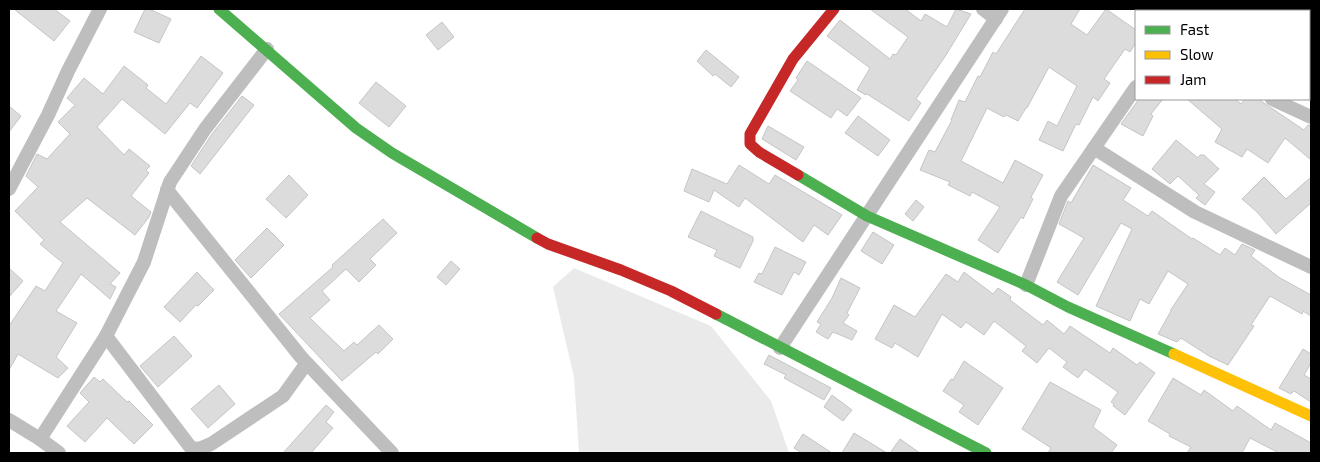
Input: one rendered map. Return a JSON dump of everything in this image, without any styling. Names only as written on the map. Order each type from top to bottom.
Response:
[{"type":"street","points":[[9,189],[48,116],[68,71],[100,9]]},
{"type":"street","points":[[219,9],[356,128],[392,153],[522,230],[548,244],[621,270],[671,291],[985,453]]},
{"type":"street","points":[[834,9],[793,59],[750,134],[750,144],[759,152],[867,216],[1026,285],[1068,307],[1311,416]]},
{"type":"street","points":[[780,348],[999,14],[983,9]]},
{"type":"street","points":[[40,439],[106,336],[144,262],[170,182],[206,129],[267,49]]},
{"type":"street","points":[[1026,285],[1061,196],[1135,87]]},
{"type":"street","points":[[1274,100],[1311,117]]},
{"type":"street","points":[[1094,148],[1195,212],[1311,267]]},
{"type":"street","points":[[167,190],[306,364],[392,453]]},
{"type":"street","points":[[106,336],[190,448],[198,449],[211,444],[283,396],[306,364]]},
{"type":"street","points":[[9,420],[40,439],[58,453]]},
{"type":"shaded area","points":[[574,268],[711,326],[771,401],[789,453],[579,453],[574,377],[553,287]]},
{"type":"building","points":[[14,9],[54,9],[70,21],[54,41]]},
{"type":"building","points":[[145,9],[171,19],[159,43],[134,32]]},
{"type":"building","points":[[870,9],[905,9],[921,21],[925,14],[947,27],[956,9],[971,14],[916,99],[921,103],[909,121],[867,94],[857,90],[870,68],[827,36],[840,20],[890,59],[893,54],[896,55],[908,37]]},
{"type":"building","points":[[1025,9],[1080,9],[1071,24],[1087,35],[1106,9],[1135,29],[1135,44],[1130,52],[1125,49],[1104,79],[1110,83],[1098,101],[1093,97],[1079,125],[1076,124],[1063,151],[1039,140],[1048,121],[1057,126],[1077,86],[1049,67],[1018,121],[1006,115],[1004,117],[987,108],[961,161],[1003,183],[1015,160],[1043,175],[1031,197],[1033,199],[1023,219],[1021,217],[998,253],[978,240],[1000,207],[972,192],[970,196],[948,185],[950,182],[920,170],[929,150],[935,152],[952,120],[959,100],[965,102],[993,52],[996,54]]},
{"type":"building","points":[[442,22],[454,37],[438,50],[426,35]]},
{"type":"building","points":[[706,50],[739,77],[731,87],[715,74],[713,76],[697,61]]},
{"type":"building","points":[[201,56],[223,73],[197,108],[190,103],[165,134],[122,99],[97,127],[124,155],[129,149],[150,166],[146,170],[149,173],[131,196],[151,212],[135,235],[87,198],[60,222],[120,273],[110,284],[116,287],[110,299],[81,274],[56,311],[77,323],[56,357],[68,368],[58,378],[18,354],[9,370],[9,326],[36,286],[45,291],[63,263],[40,244],[44,240],[15,211],[38,187],[26,176],[37,154],[47,159],[70,134],[58,122],[75,105],[67,98],[84,78],[103,94],[124,66],[148,85],[146,88],[166,104]]},
{"type":"building","points":[[807,61],[861,98],[847,116],[837,109],[831,118],[790,91],[798,80],[796,78]]},
{"type":"building","points":[[376,82],[406,106],[389,127],[359,103]]},
{"type":"building","points":[[242,96],[254,105],[200,174],[191,166],[212,134]]},
{"type":"building","points":[[1138,100],[1162,100],[1151,114],[1153,116],[1143,136],[1121,124]]},
{"type":"building","points":[[1188,100],[1236,100],[1241,104],[1244,100],[1259,100],[1304,130],[1308,125],[1311,126],[1311,160],[1285,138],[1268,163],[1247,149],[1242,157],[1215,142],[1222,129]]},
{"type":"building","points":[[9,106],[21,116],[9,132]]},
{"type":"building","points":[[858,116],[890,140],[878,156],[845,133]]},
{"type":"building","points":[[768,126],[804,147],[796,160],[762,139]]},
{"type":"building","points":[[1176,140],[1198,158],[1200,155],[1204,155],[1219,169],[1204,184],[1215,192],[1205,205],[1196,198],[1199,195],[1178,176],[1170,184],[1152,169]]},
{"type":"building","points":[[739,165],[769,184],[775,175],[842,215],[828,235],[814,225],[803,242],[745,198],[739,207],[714,190],[709,202],[684,191],[692,169],[727,184]]},
{"type":"building","points":[[1093,165],[1131,188],[1123,200],[1148,216],[1152,211],[1192,239],[1220,255],[1225,248],[1235,255],[1242,244],[1255,250],[1251,256],[1280,278],[1311,295],[1311,316],[1303,311],[1302,314],[1270,296],[1251,325],[1254,326],[1228,365],[1209,356],[1181,338],[1177,342],[1158,334],[1170,311],[1188,284],[1168,271],[1149,304],[1140,299],[1130,321],[1096,306],[1132,229],[1121,223],[1078,295],[1057,282],[1084,238],[1059,224],[1068,201],[1071,203]]},
{"type":"building","points":[[289,175],[308,195],[286,218],[266,199]]},
{"type":"building","points":[[1264,177],[1286,199],[1311,177],[1311,203],[1276,234],[1257,212],[1242,199]]},
{"type":"building","points":[[916,200],[924,207],[913,221],[905,214]]},
{"type":"building","points":[[701,211],[753,237],[753,241],[740,268],[714,256],[717,250],[688,237]]},
{"type":"building","points":[[383,219],[397,233],[370,259],[376,265],[359,282],[346,269],[322,291],[330,300],[310,318],[344,351],[354,342],[357,345],[379,325],[393,339],[378,354],[376,352],[342,381],[279,314],[333,267],[332,265]]},
{"type":"building","points":[[267,228],[284,245],[251,278],[235,260]]},
{"type":"building","points":[[873,232],[894,245],[882,264],[861,251]]},
{"type":"building","points":[[775,247],[806,262],[799,275],[794,272],[782,295],[754,282],[759,273],[762,274]]},
{"type":"building","points":[[451,261],[460,269],[446,285],[437,277]]},
{"type":"building","points":[[9,268],[23,281],[9,297]]},
{"type":"building","points":[[197,272],[214,290],[180,322],[164,307]]},
{"type":"building","points":[[964,272],[993,294],[998,288],[1011,297],[1010,300],[1043,325],[1047,320],[1064,334],[1070,326],[1110,353],[1113,348],[1137,365],[1140,362],[1155,373],[1125,415],[1113,406],[1114,404],[1111,402],[1118,392],[1085,369],[1078,378],[1063,367],[1067,362],[1049,348],[1037,363],[1022,351],[1026,346],[994,321],[984,335],[966,322],[961,328],[942,314],[918,357],[895,343],[892,348],[875,339],[894,305],[915,317],[946,274],[958,282]]},
{"type":"building","points":[[841,278],[860,288],[847,313],[849,315],[843,323],[857,331],[852,340],[833,332],[828,339],[816,332],[821,324],[817,322],[832,298]]},
{"type":"building","points":[[174,336],[192,356],[158,387],[140,366]]},
{"type":"building","points":[[1303,349],[1311,354],[1311,363],[1304,375],[1311,379],[1311,402],[1294,391],[1291,394],[1279,388]]},
{"type":"building","points":[[769,355],[831,388],[824,400],[784,378],[786,375],[764,364]]},
{"type":"building","points":[[964,361],[1003,388],[978,425],[959,412],[964,405],[943,391],[951,379],[953,380]]},
{"type":"building","points":[[94,377],[100,382],[103,379],[153,425],[134,444],[107,418],[85,442],[67,426],[89,402],[80,393]]},
{"type":"building","points":[[1173,378],[1201,395],[1204,390],[1233,411],[1237,406],[1271,430],[1275,423],[1311,443],[1311,453],[1279,453],[1250,438],[1242,453],[1187,453],[1191,447],[1169,436],[1170,434],[1148,421]]},
{"type":"building","points":[[1050,382],[1101,410],[1093,427],[1117,445],[1111,453],[1048,453],[1051,448],[1022,429]]},
{"type":"building","points":[[219,385],[235,404],[208,428],[191,409]]},
{"type":"building","points":[[832,395],[852,410],[843,421],[824,407]]},
{"type":"building","points":[[326,405],[334,412],[326,422],[333,428],[311,453],[283,453]]},
{"type":"building","points":[[854,433],[887,453],[842,453]]},
{"type":"building","points":[[803,434],[832,453],[802,453],[794,448]]},
{"type":"building","points":[[900,439],[920,453],[890,453]]},
{"type":"traffic: fast","points":[[219,9],[356,128],[392,153],[537,238]]},
{"type":"traffic: fast","points":[[798,175],[867,216],[1026,285],[1068,307],[1174,354]]},
{"type":"traffic: fast","points":[[716,314],[986,453]]},
{"type":"traffic: slow","points":[[1174,354],[1311,416]]},
{"type":"traffic: jam","points":[[798,175],[759,152],[750,144],[750,134],[793,59],[834,9]]},
{"type":"traffic: jam","points":[[537,238],[548,244],[621,270],[671,291],[716,314]]}]
